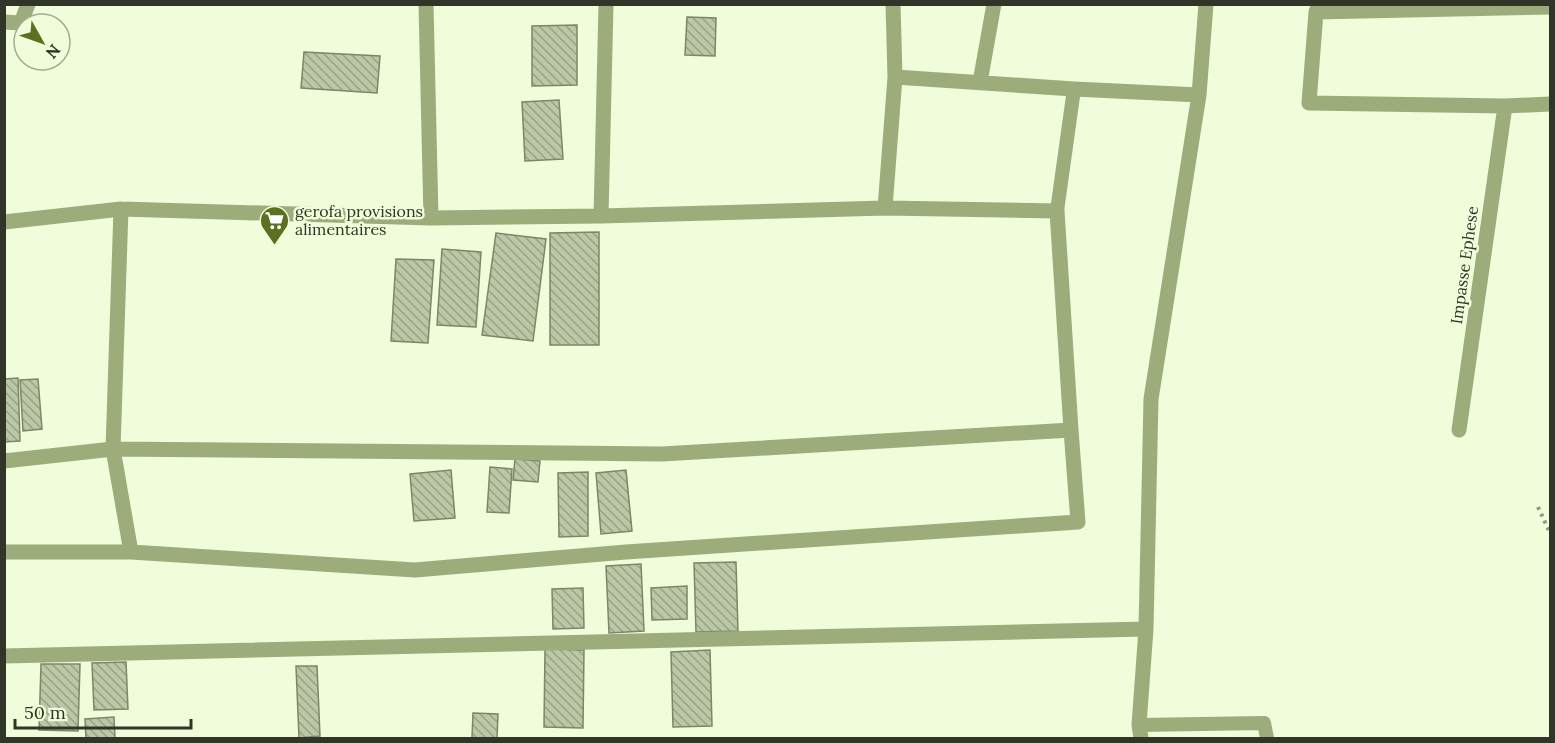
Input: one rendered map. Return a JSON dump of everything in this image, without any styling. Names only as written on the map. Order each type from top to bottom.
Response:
[{"type":"street","points":[[4,22],[21,23],[28,4]]},
{"type":"street","points":[[426,4],[431,218]]},
{"type":"street","points":[[601,216],[606,4]]},
{"type":"street","points":[[885,208],[896,77],[893,4]]},
{"type":"street","points":[[980,82],[994,4]]},
{"type":"street","points":[[1140,732],[1146,629],[1151,399],[1199,95],[1206,4]]},
{"type":"street","points":[[1551,7],[1318,8],[1309,102],[1505,106],[1551,104]]},
{"type":"street","points":[[896,77],[1199,95]]},
{"type":"street","name":"Impasse Ephese","points":[[1459,430],[1505,106]]},
{"type":"street","points":[[4,222],[121,209],[431,218],[885,208],[1057,211],[1078,522],[626,552],[415,570],[131,552],[4,552]]},
{"type":"street","points":[[121,209],[113,450],[131,552]]},
{"type":"street","points":[[4,461],[113,450],[662,454],[1071,430]]},
{"type":"street","points":[[4,656],[1146,629]]},
{"type":"lane","points":[[1057,211],[1074,89]]},
{"type":"lane","points":[[1140,732],[1264,723],[1267,738]]},
{"type":"path","points":[[1538,507],[1551,533]]},
{"type":"building","points":[[687,17],[716,18],[715,56],[685,55]]},
{"type":"building","points":[[577,25],[577,85],[532,86],[532,26]]},
{"type":"building","points":[[304,52],[380,56],[377,93],[301,88]]},
{"type":"building","points":[[559,100],[563,159],[525,161],[522,102]]},
{"type":"building","points":[[599,232],[599,345],[550,345],[550,233]]},
{"type":"building","points":[[496,233],[546,239],[533,341],[482,335]]},
{"type":"building","points":[[442,249],[481,252],[476,327],[437,325]]},
{"type":"building","points":[[396,259],[434,260],[428,343],[391,341]]},
{"type":"building","points":[[18,378],[20,441],[4,442],[4,379]]},
{"type":"building","points":[[38,379],[42,429],[23,431],[20,380]]},
{"type":"building","points":[[515,459],[540,461],[538,482],[513,480]]},
{"type":"building","points":[[490,467],[512,469],[509,513],[487,512]]},
{"type":"building","points":[[451,470],[455,518],[414,521],[410,474]]},
{"type":"building","points":[[626,470],[632,531],[601,534],[596,473]]},
{"type":"building","points":[[588,472],[588,536],[559,537],[558,473]]},
{"type":"building","points":[[736,562],[738,631],[696,632],[694,563]]},
{"type":"building","points":[[641,564],[644,631],[609,633],[606,566]]},
{"type":"building","points":[[687,586],[687,619],[652,620],[651,588]]},
{"type":"building","points":[[583,588],[584,628],[553,629],[552,589]]},
{"type":"building","points":[[545,649],[584,650],[583,728],[544,727]]},
{"type":"building","points":[[710,650],[712,726],[673,727],[671,652]]},
{"type":"building","points":[[126,662],[128,709],[94,710],[92,663]]},
{"type":"building","points":[[41,664],[80,664],[78,731],[39,730]]},
{"type":"building","points":[[296,666],[317,666],[320,736],[299,738]]},
{"type":"building","points":[[473,713],[498,714],[497,738],[472,738]]},
{"type":"building","points":[[114,717],[115,738],[86,738],[85,719]]},
{"type":"place","name":"gerofa provisions alimentaires","points":[[274,246]]}]
